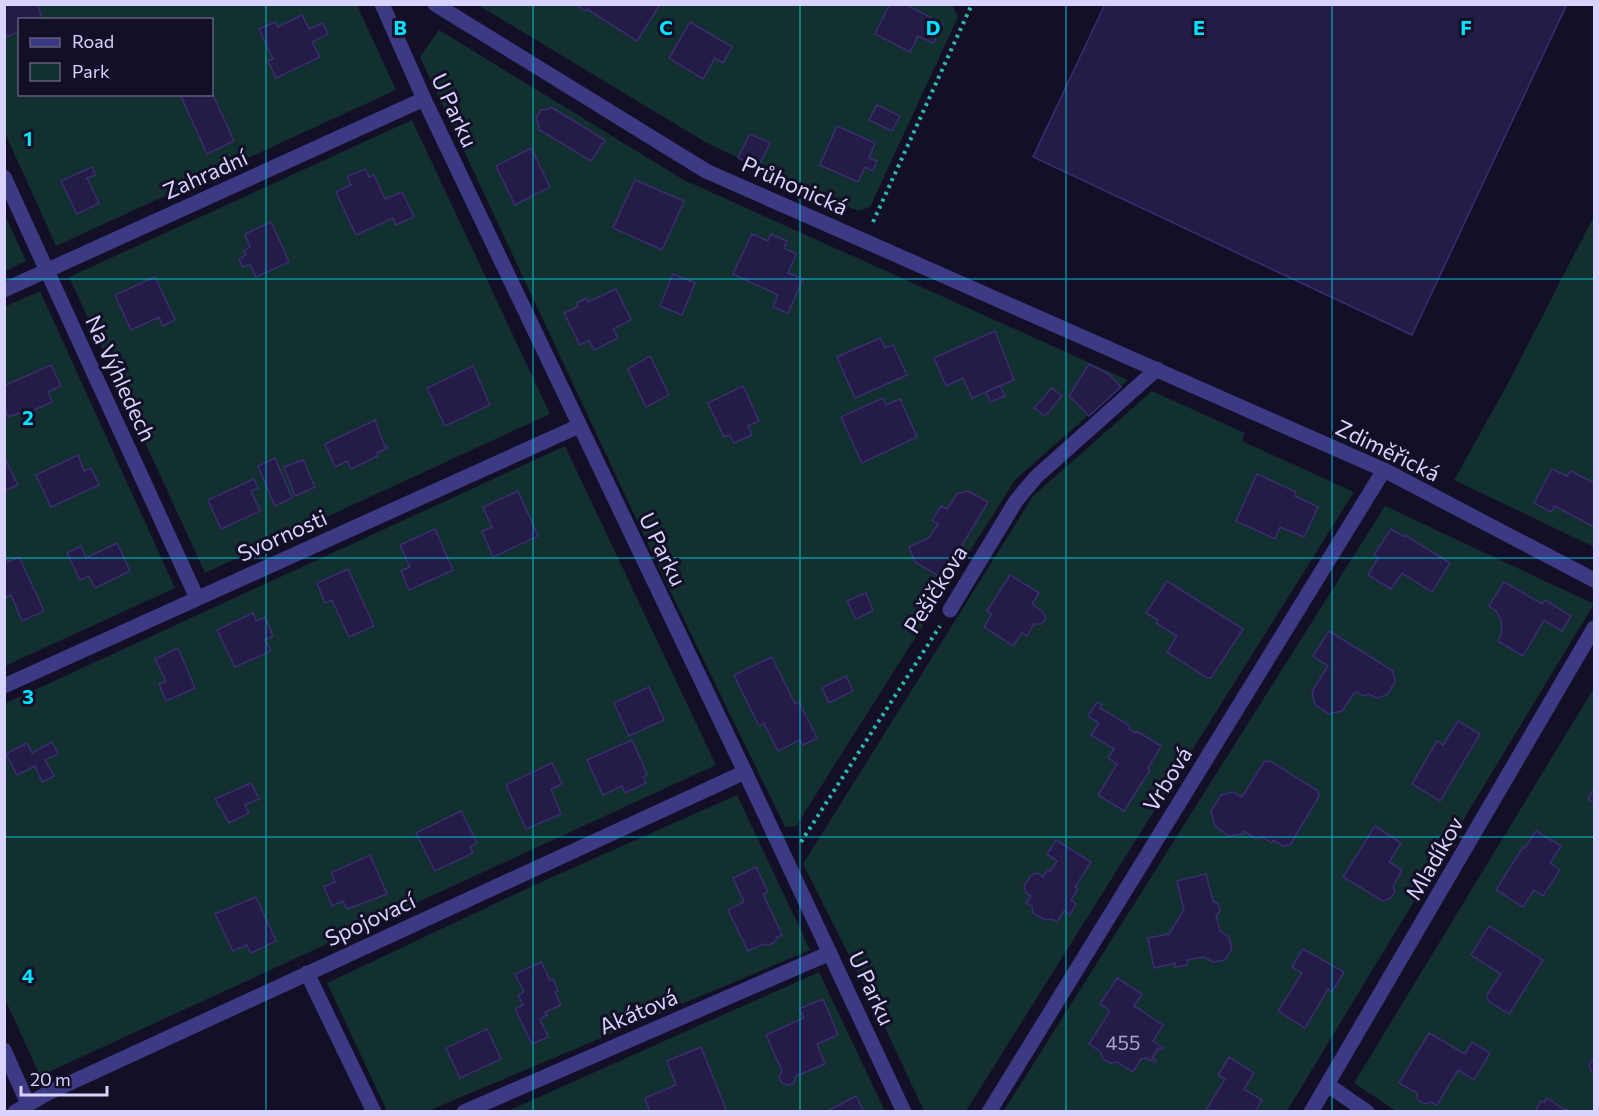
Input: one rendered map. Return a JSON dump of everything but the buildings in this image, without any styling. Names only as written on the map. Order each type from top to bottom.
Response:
[{"type":"street","name":"U Parku","points":[[382,4],[424,99],[745,772],[904,1112]]},
{"type":"street","name":"Průhonická","points":[[435,4],[706,171],[1157,369]]},
{"type":"street","name":"Zahradní","points":[[4,290],[424,99]]},
{"type":"street","name":"Na Výhledech","points":[[4,177],[197,598]]},
{"type":"street","name":"Zdiměřická","points":[[1157,369],[1384,470],[1594,580]]},
{"type":"street","name":"Pešičkova","points":[[950,610],[1016,501],[1036,477],[1157,369]]},
{"type":"street","name":"Svornosti","points":[[4,686],[579,426]]},
{"type":"street","name":"Vrbová","points":[[989,1112],[1384,470]]},
{"type":"street","name":"Mladíkov","points":[[1311,1112],[1594,628]]},
{"type":"street","name":"Spojovací","points":[[21,1108],[307,973],[745,772]]},
{"type":"street","name":"Akátová","points":[[464,1112],[830,952]]},
{"type":"street","points":[[307,973],[374,1112]]},
{"type":"street","points":[[4,1050],[21,1108]]},
{"type":"street","points":[[1328,1085],[1367,1112]]},
{"type":"path","points":[[865,241],[972,4]]},
{"type":"path","name":"Pešičkova","points":[[787,863],[950,610]]},
{"type":"green space","points":[[952,4],[958,17],[870,207],[858,211],[758,167],[769,143],[750,134],[738,158],[705,142],[478,5]]},
{"type":"green space","points":[[4,5],[357,5],[396,90],[56,246],[5,133]]},
{"type":"green space","points":[[439,30],[684,180],[1128,380],[1015,480],[796,826],[785,827],[670,591],[420,57]]},
{"type":"green space","points":[[412,120],[550,414],[205,573],[69,277]]},
{"type":"green space","points":[[5,215],[26,261],[4,271]]},
{"type":"green space","points":[[1594,216],[1594,547],[1454,480],[1506,387]]},
{"type":"green space","points":[[40,291],[175,588],[5,666],[4,307]]},
{"type":"green space","points":[[1152,391],[1245,433],[1242,441],[1354,492],[966,1111],[924,1111],[879,1015],[803,864],[1033,496]]},
{"type":"green space","points":[[565,446],[716,765],[40,1076],[5,999],[4,704]]},
{"type":"green space","points":[[1385,506],[1594,604],[1287,1111],[1003,1112]]},
{"type":"green space","points":[[1594,688],[1594,1111],[1396,1111],[1354,1083]]},
{"type":"green space","points":[[737,795],[810,950],[428,1111],[387,1111],[327,983],[530,887]]},
{"type":"green space","points":[[819,972],[885,1111],[505,1112]]}]
